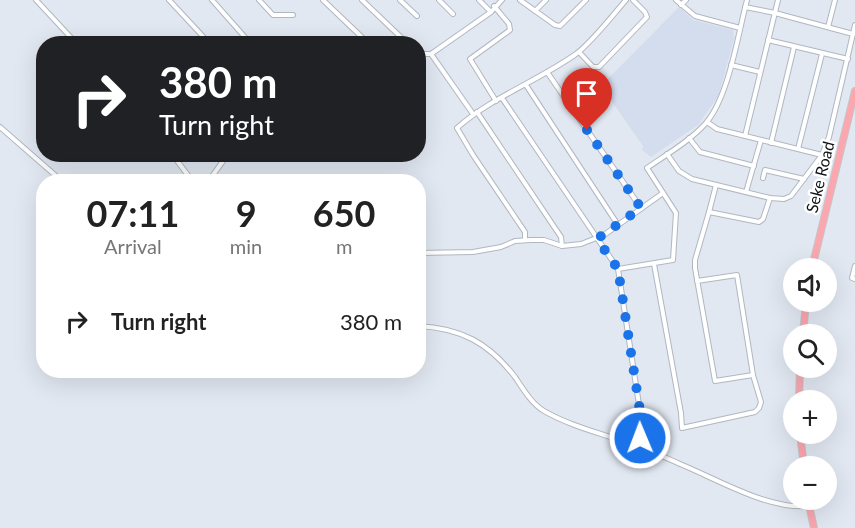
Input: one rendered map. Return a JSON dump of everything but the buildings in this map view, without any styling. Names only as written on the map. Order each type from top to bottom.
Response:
[{"type":"main road","name":"Seke Road","points":[[815,258],[853,111],[855,91]]},
{"type":"main road","points":[[810,510],[814,528]]},
{"type":"street","points":[[36,0],[70,36]]},
{"type":"street","points":[[169,0],[203,36]]},
{"type":"street","points":[[212,0],[244,36]]},
{"type":"street","points":[[259,0],[273,15],[293,15]]},
{"type":"street","points":[[323,0],[361,36]]},
{"type":"street","points":[[362,0],[400,36]]},
{"type":"street","points":[[400,0],[417,16]]},
{"type":"street","points":[[439,0],[453,14]]},
{"type":"street","points":[[479,0],[491,12]]},
{"type":"street","points":[[426,54],[432,54],[491,12],[494,6],[502,0]]},
{"type":"street","points":[[520,0],[555,25],[560,26],[586,0]]},
{"type":"street","points":[[535,11],[546,0]]},
{"type":"street","points":[[525,240],[525,232],[457,128],[475,113],[579,52],[626,0]]},
{"type":"street","points":[[579,52],[593,67],[598,67],[647,17],[633,0]]},
{"type":"street","points":[[676,0],[695,16],[740,28]]},
{"type":"street","points":[[681,5],[686,0]]},
{"type":"street","points":[[618,269],[673,260],[676,213],[647,168],[706,123],[722,94],[747,0]]},
{"type":"street","points":[[745,136],[778,0]]},
{"type":"street","points":[[828,27],[835,0]]},
{"type":"street","points":[[494,6],[509,24],[510,30],[470,59],[496,101]]},
{"type":"street","points":[[745,7],[853,33]]},
{"type":"street","points":[[667,154],[685,177],[770,198],[788,198],[822,155],[829,137],[855,25]]},
{"type":"street","points":[[768,40],[848,59]]},
{"type":"street","points":[[771,143],[794,46]]},
{"type":"street","points":[[432,54],[561,237],[562,246]]},
{"type":"street","points":[[798,149],[822,54]]},
{"type":"street","points":[[730,65],[760,72]]},
{"type":"street","points":[[548,72],[641,208]]},
{"type":"street","points":[[526,85],[618,225]]},
{"type":"street","points":[[502,98],[618,269],[640,411],[640,438],[635,446]]},
{"type":"street","points":[[706,123],[717,129],[822,155]]},
{"type":"street","points":[[0,127],[36,158]]},
{"type":"street","points":[[689,138],[700,152],[754,165]]},
{"type":"street","points":[[746,192],[761,140]]},
{"type":"street","points":[[40,162],[54,174]]},
{"type":"street","points":[[763,178],[765,170],[804,179]]},
{"type":"street","points":[[716,185],[695,260],[716,381],[753,375]]},
{"type":"street","points":[[426,253],[473,252],[525,240],[544,240],[562,246],[597,239],[663,193]]},
{"type":"street","points":[[709,212],[759,222],[763,219],[770,198]]},
{"type":"street","points":[[654,264],[682,428],[755,412],[761,402],[753,375],[737,275],[697,281]]},
{"type":"street","points":[[855,266],[852,278],[855,279]]},
{"type":"street","points":[[426,327],[442,328],[473,338],[483,344],[498,358],[543,411],[578,427],[681,464],[730,488],[783,504]]},
{"type":"shaded area","points":[[679,7],[693,20],[733,30],[734,38],[719,95],[698,125],[651,157],[642,150],[643,146],[604,90],[603,84]]},
{"type":"route","points":[[587,130],[641,208],[597,239],[618,269],[640,411],[640,438]]}]
